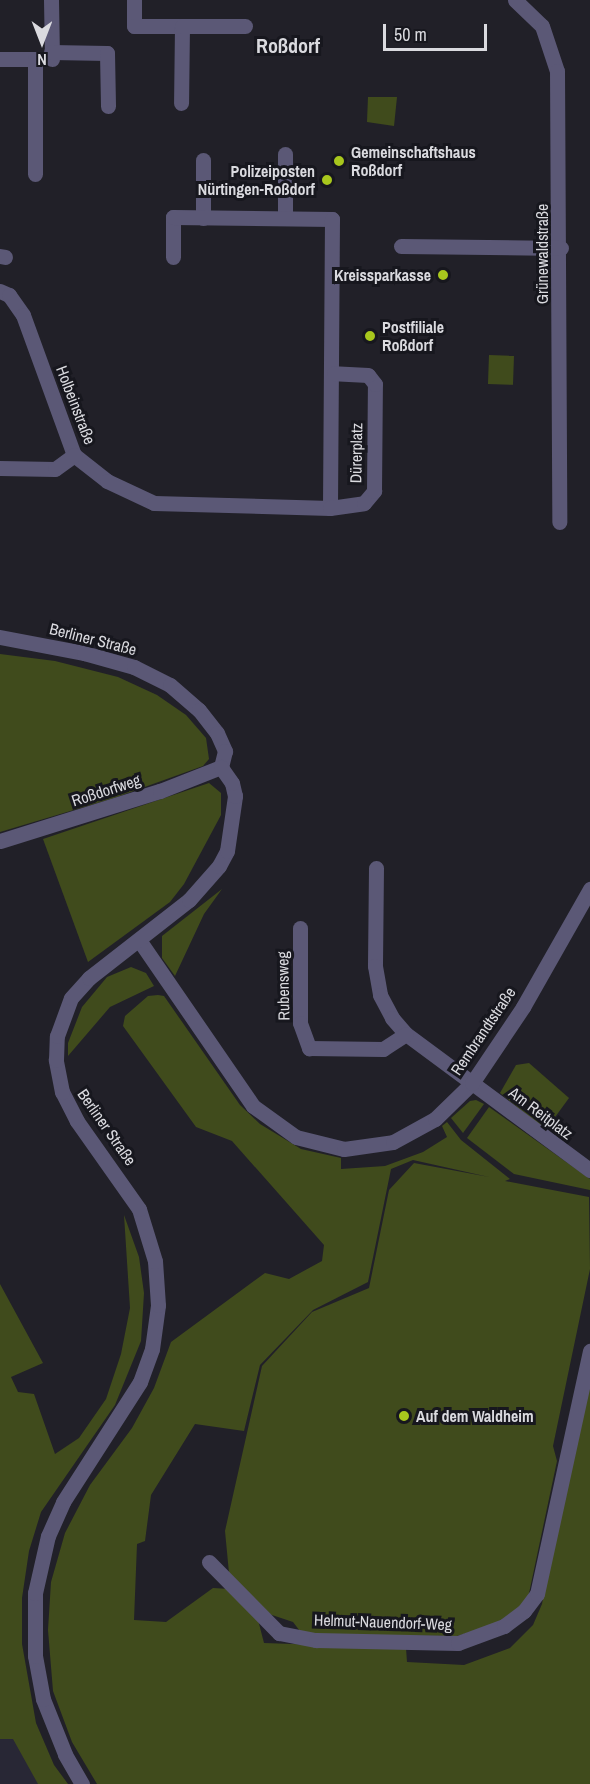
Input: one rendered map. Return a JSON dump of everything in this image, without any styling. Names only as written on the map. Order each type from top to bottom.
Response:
[{"type":"street","points":[[51,0],[52,56],[107,53],[108,106]]},
{"type":"street","points":[[134,0],[134,26],[245,26]]},
{"type":"street","name":"Grünewaldstraße","points":[[515,0],[542,26],[557,71],[561,248],[559,522]]},
{"type":"street","points":[[181,103],[182,26]]},
{"type":"street","points":[[0,59],[35,59],[34,174]]},
{"type":"street","points":[[173,257],[173,217],[285,218],[285,154]]},
{"type":"street","points":[[203,160],[203,218]]},
{"type":"street","name":"Dürerplatz","points":[[285,218],[332,219],[334,373],[330,508],[358,506],[369,499],[374,490],[374,381],[368,375],[334,373]]},
{"type":"street","points":[[401,246],[561,248]]},
{"type":"street","name":"Holbeinstraße","points":[[0,291],[9,295],[23,315],[74,455],[107,482],[154,503],[330,508]]},
{"type":"street","points":[[0,468],[54,469],[74,455]]},
{"type":"street","name":"Berliner Straße","points":[[0,636],[104,658],[134,667],[170,685],[199,710],[218,733],[225,751],[221,767],[234,789],[227,851],[207,883],[139,940],[96,972],[71,999],[57,1044],[62,1092],[77,1121],[139,1209],[155,1261],[158,1305],[152,1349],[140,1382],[63,1502],[48,1536],[35,1593],[36,1656],[43,1699],[65,1754],[82,1784]]},
{"type":"street","name":"Roßdorfweg","points":[[0,841],[128,802],[221,767]]},
{"type":"street","points":[[376,868],[375,966],[380,995],[406,1034],[472,1083]]},
{"type":"street","name":"Rembrandtstraße","points":[[139,940],[253,1106],[296,1137],[344,1149],[393,1142],[435,1119],[472,1083],[522,1007],[590,889]]},
{"type":"street","name":"Rubensweg","points":[[300,928],[300,1023],[309,1048],[383,1049],[406,1034]]},
{"type":"street","name":"Am Reitplatz","points":[[472,1083],[590,1170]]},
{"type":"street","name":"Helmut-Nauendorf-Weg","points":[[209,1562],[279,1633],[316,1640],[458,1643],[504,1626],[524,1611],[537,1594],[590,1351]]},
{"type":"shaded area","points":[[21,1728],[67,1784],[0,1784],[0,1729]]},
{"type":"green space","points":[[368,97],[397,97],[394,126],[367,122]]},
{"type":"green space","points":[[489,355],[514,356],[513,385],[488,384]]},
{"type":"green space","points":[[0,654],[55,661],[118,677],[157,695],[186,715],[206,738],[209,759],[203,766],[114,798],[0,832]]},
{"type":"green space","points":[[209,783],[221,793],[221,815],[184,884],[170,902],[88,962],[43,839]]},
{"type":"green space","points":[[222,889],[204,914],[175,976],[162,958],[162,936]]},
{"type":"green space","points":[[131,967],[146,973],[154,986],[110,1007],[68,1056],[68,1043],[82,1007],[107,977]]},
{"type":"green space","points":[[148,996],[164,996],[240,1105],[260,1124],[301,1149],[341,1158],[341,1169],[385,1166],[423,1152],[447,1137],[442,1126],[447,1122],[461,1140],[510,1179],[505,1181],[589,1197],[590,1269],[553,1446],[557,1461],[528,1598],[518,1610],[493,1625],[457,1636],[303,1635],[293,1622],[266,1613],[229,1573],[225,1531],[262,1366],[312,1312],[369,1288],[389,1190],[414,1163],[489,1177],[413,1160],[391,1169],[368,1282],[313,1310],[260,1365],[244,1431],[195,1424],[151,1495],[145,1541],[137,1544],[134,1620],[166,1622],[213,1588],[229,1589],[257,1616],[264,1643],[406,1648],[407,1662],[464,1665],[510,1648],[533,1625],[542,1604],[573,1438],[590,1383],[590,1784],[97,1784],[72,1742],[53,1691],[48,1630],[51,1582],[65,1533],[90,1485],[132,1428],[154,1388],[171,1342],[265,1273],[289,1279],[322,1261],[324,1245],[232,1141],[196,1127],[123,1026],[125,1016]]},
{"type":"green space","points":[[529,1063],[569,1098],[550,1124],[541,1126],[500,1093],[516,1065]]},
{"type":"green space","points":[[476,1100],[484,1104],[463,1133],[451,1118],[470,1101]]},
{"type":"green space","points":[[489,1107],[590,1179],[590,1190],[514,1174],[467,1138]]},
{"type":"green space","points":[[124,1215],[139,1257],[144,1293],[141,1341],[115,1405],[41,1512],[29,1551],[22,1598],[22,1644],[36,1723],[54,1765],[68,1784],[38,1784],[13,1739],[0,1739],[0,1284],[43,1363],[11,1377],[18,1392],[34,1394],[55,1454],[79,1438],[106,1399],[121,1354],[130,1308]]},
{"type":"place","name":"Gemeinschaftshaus Roßdorf","points":[[339,161]]},
{"type":"place","name":"Polizeiposten Nürtingen-Roßdorf","points":[[327,180]]},
{"type":"place","name":"Kreissparkasse","points":[[443,275]]},
{"type":"place","name":"Postfiliale Roßdorf","points":[[370,336]]},
{"type":"place","name":"Auf dem Waldheim","points":[[404,1416]]},
{"type":"district","name":"Roßdorf","points":[[288,45]]}]
